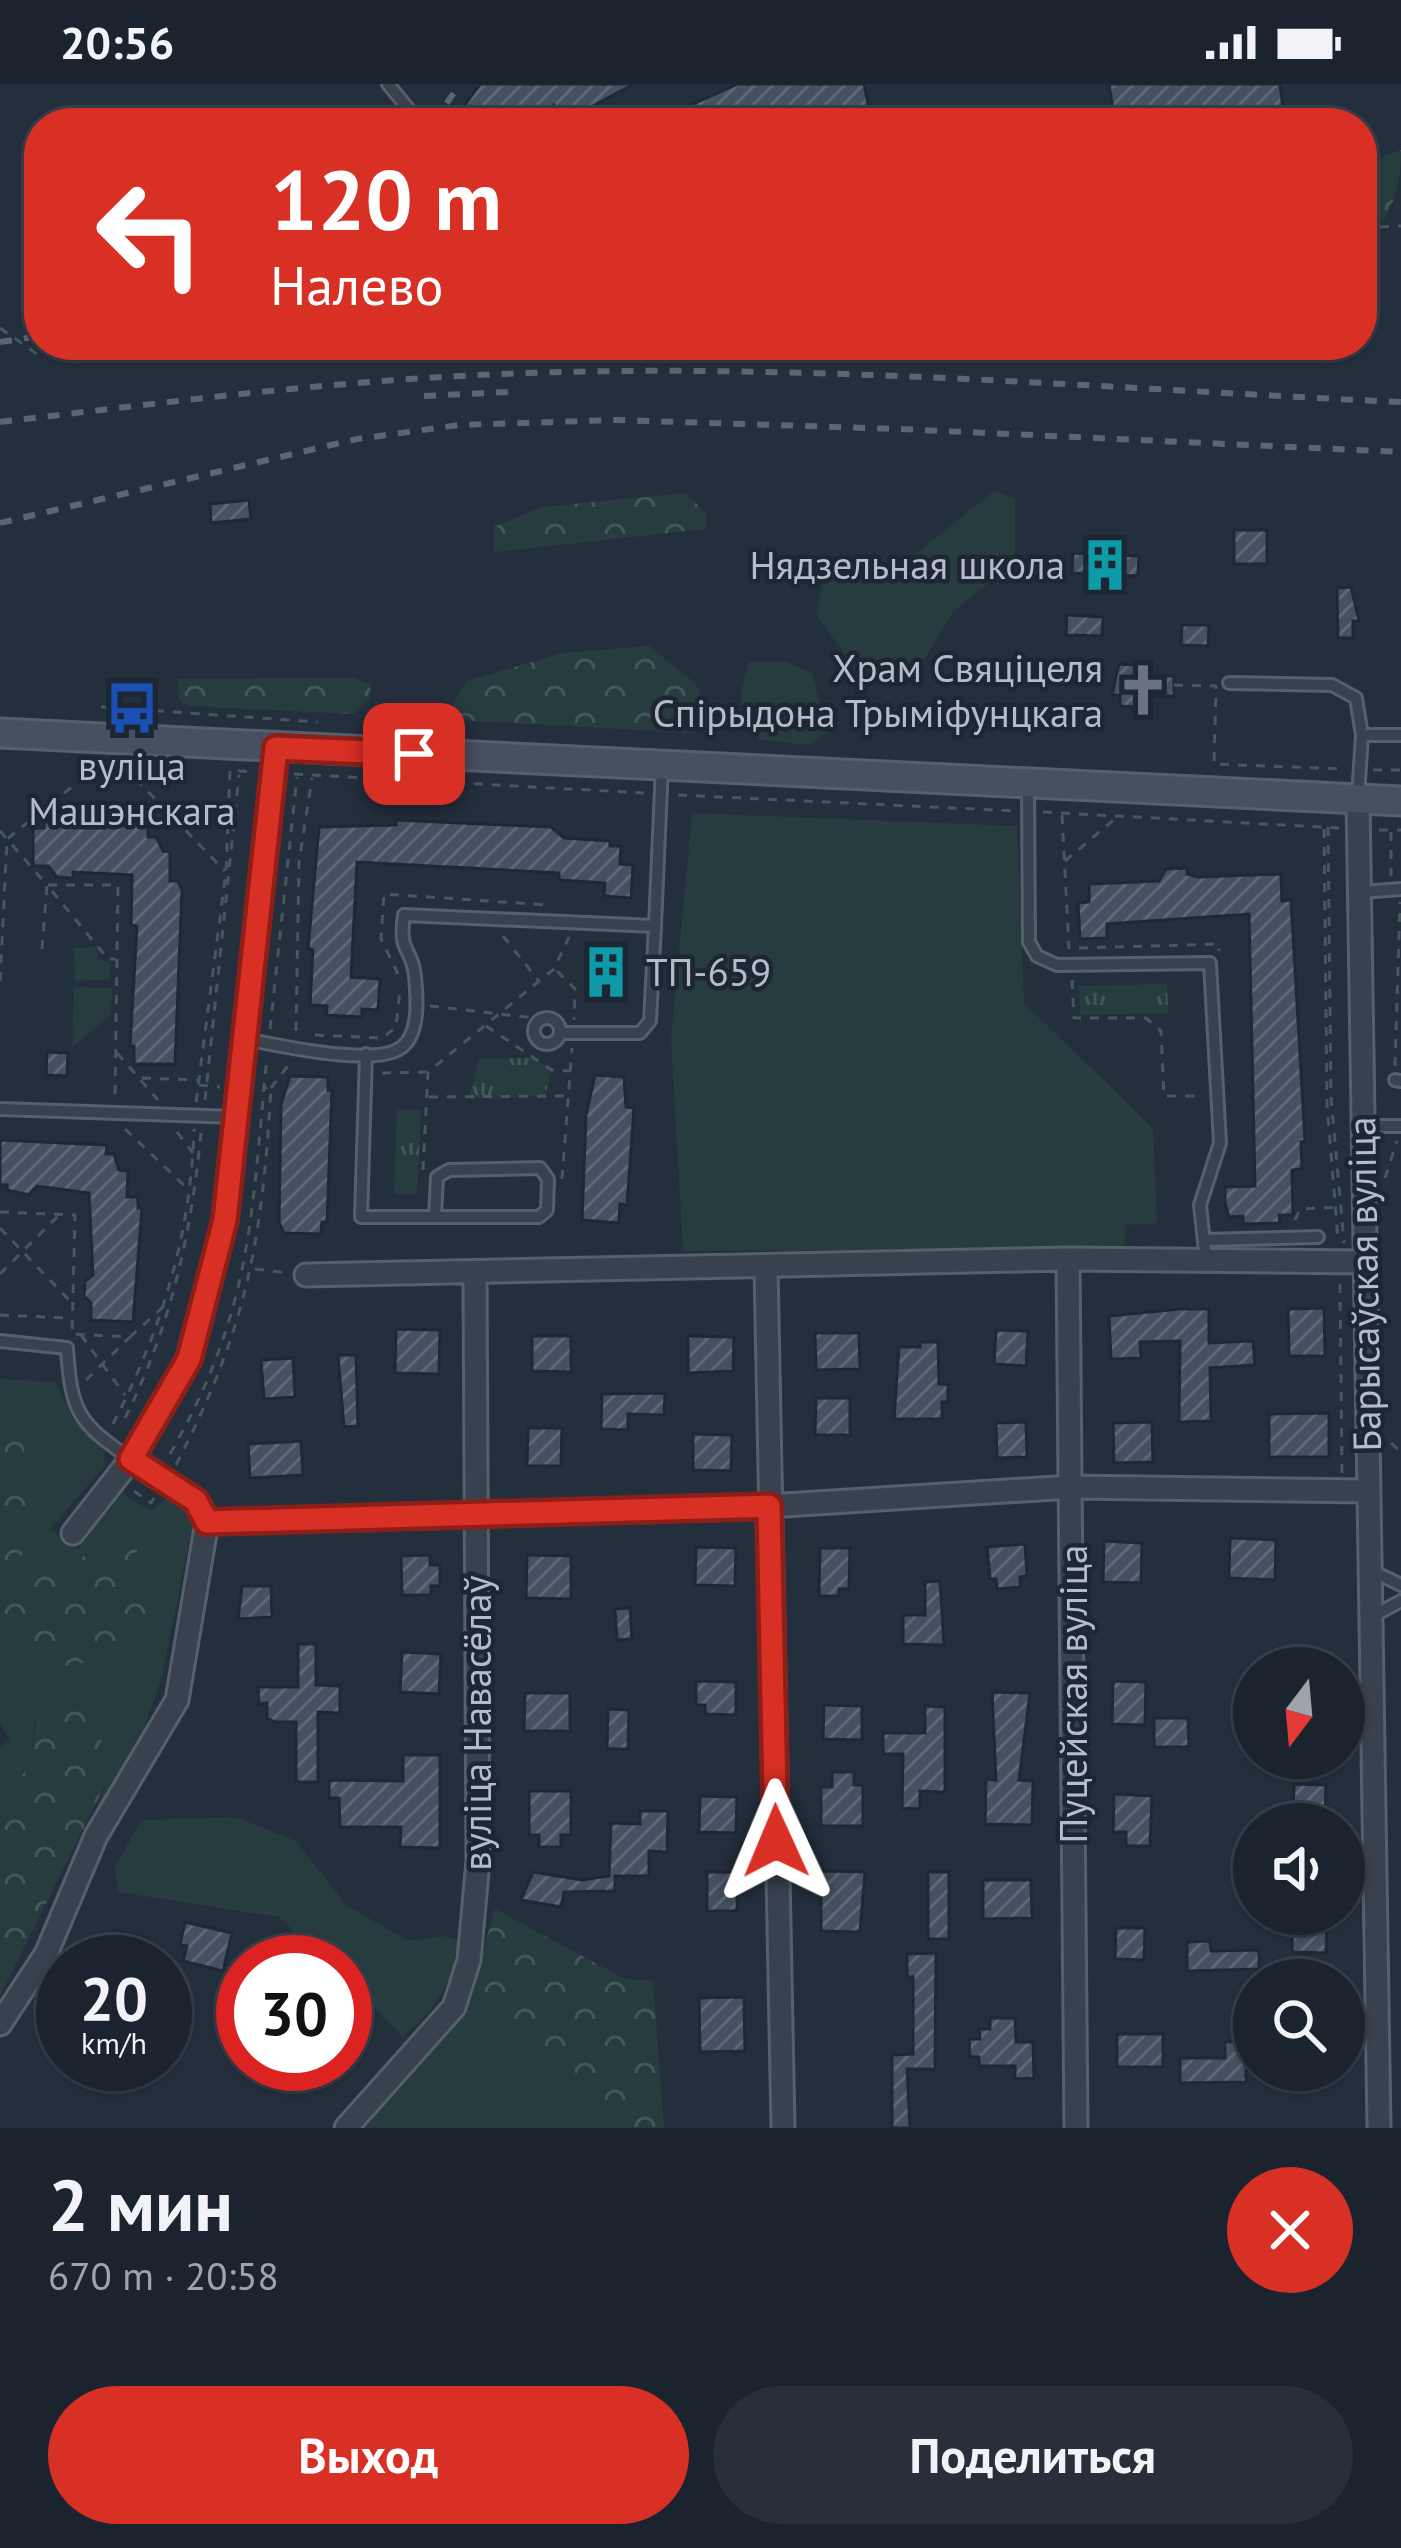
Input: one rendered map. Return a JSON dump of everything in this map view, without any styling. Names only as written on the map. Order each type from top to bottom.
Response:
[{"type":"main road","points":[[0,733],[281,761],[662,765],[1028,798],[1401,801]]},
{"type":"street","points":[[73,1533],[131,1459],[189,1359],[225,1220],[242,1038],[281,761]]},
{"type":"street","name":"Барысаўская вуліца","points":[[1358,800],[1360,1126],[1349,1262],[1353,1490],[1372,1571],[1379,2128]]},
{"type":"street","points":[[307,1275],[475,1275],[1205,1251],[1349,1262]]},
{"type":"street","name":"Пуцейская вуліца","points":[[1068,1259],[1076,2128]]},
{"type":"street","points":[[766,1267],[783,2128]]},
{"type":"street","name":"вуліца Навасёлаў","points":[[346,2128],[454,2007],[469,1960],[478,1861],[475,1275]]},
{"type":"street","points":[[0,2024],[46,1954],[96,1837],[177,1700],[207,1522],[196,1501],[131,1459]]},
{"type":"street","points":[[207,1522],[769,1506],[1071,1487],[1353,1490]]},
{"type":"lane","points":[[388,84],[408,108]]},
{"type":"lane","points":[[1229,683],[1332,685],[1356,698],[1362,735],[1358,800]]},
{"type":"lane","points":[[1362,735],[1401,735]]},
{"type":"lane","points":[[567,1033],[554,1021],[543,1019],[535,1033],[541,1042],[552,1043],[567,1033],[634,1034],[650,1021],[662,765]]},
{"type":"lane","points":[[1028,798],[1029,942],[1037,956],[1071,965],[1210,963],[1220,1143],[1201,1205],[1205,1251],[1318,1237]]},
{"type":"lane","points":[[1357,892],[1399,890]]},
{"type":"lane","points":[[242,1038],[296,1050],[366,1054],[400,1049],[413,1034],[416,1006],[415,973],[400,944],[404,915],[656,926]]},
{"type":"lane","points":[[366,1054],[361,1217],[435,1217],[539,1217],[547,1210],[548,1179],[540,1168],[448,1169],[437,1177],[435,1217]]},
{"type":"lane","points":[[0,1109],[236,1118]]},
{"type":"lane","points":[[1360,1126],[1398,1126]]},
{"type":"lane","points":[[0,1341],[67,1348],[70,1397],[79,1415],[131,1459]]},
{"type":"lane","points":[[1372,1571],[1401,1585]]},
{"type":"lane","points":[[1373,1616],[1401,1600]]},
{"type":"path","points":[[1174,685],[1216,686],[1214,764],[1316,768]]},
{"type":"path","points":[[101,707],[318,722]]},
{"type":"path","points":[[281,761],[312,776],[662,794],[1028,798],[1062,813],[1315,827]]},
{"type":"path","points":[[0,983],[7,839],[99,765]]},
{"type":"path","points":[[123,766],[226,872]]},
{"type":"path","points":[[230,770],[255,772]]},
{"type":"path","points":[[125,1418],[157,1354],[187,1253],[239,771]]},
{"type":"path","points":[[296,1034],[299,862],[312,776]]},
{"type":"path","points":[[1062,813],[1074,1018],[1146,1018],[1161,1031],[1164,1096],[1217,1095]]},
{"type":"path","points":[[1063,862],[1118,816]]},
{"type":"path","points":[[1326,827],[1328,1104],[1338,1207],[1349,1262],[1353,1490]]},
{"type":"path","points":[[1391,830],[1391,878],[1399,890],[1398,1081]]},
{"type":"path","points":[[0,831],[108,959],[118,959]]},
{"type":"path","points":[[42,949],[47,885]]},
{"type":"path","points":[[47,885],[118,886],[115,1114]]},
{"type":"path","points":[[488,918],[539,981]]},
{"type":"path","points":[[423,1174],[428,1072],[554,969],[576,922]]},
{"type":"path","points":[[1069,949],[1218,944],[1220,966]]},
{"type":"path","points":[[548,1179],[564,1179],[570,1072],[567,1033],[574,989],[554,969]]},
{"type":"path","points":[[398,1005],[502,1011],[543,1019]]},
{"type":"path","points":[[485,1025],[552,1070],[570,1072]]},
{"type":"path","points":[[271,1088],[296,1050]]},
{"type":"path","points":[[116,1051],[159,1101]]},
{"type":"path","points":[[140,1078],[198,1080]]},
{"type":"path","points":[[427,1097],[569,1096]]},
{"type":"path","points":[[1383,1184],[1398,1126]]},
{"type":"path","points":[[141,1128],[124,1127],[189,1190]]},
{"type":"path","points":[[117,1480],[151,1503],[167,1482],[213,1394],[237,1333],[254,1268],[266,1161],[199,1154],[176,1130],[159,1130]]},
{"type":"path","points":[[1290,1230],[1300,1209],[1338,1207]]},
{"type":"path","points":[[0,1212],[75,1215],[72,1334],[130,1337]]},
{"type":"path","points":[[0,1274],[60,1214]]},
{"type":"path","points":[[0,1228],[70,1301]]},
{"type":"path","points":[[254,1268],[307,1275]]},
{"type":"path","points":[[80,1387],[164,1307]]},
{"type":"path","points":[[0,1315],[69,1318]]},
{"type":"path","points":[[80,1334],[127,1398]]},
{"type":"path","points":[[100,1419],[111,1430]]},
{"type":"path","points":[[1387,1440],[1401,1452]]},
{"type":"green space","points":[[1401,150],[1397,188],[1377,228],[1377,159]]},
{"type":"green space","points":[[994,491],[1015,499],[1015,561],[954,611],[919,668],[866,685],[816,614],[823,583],[855,567],[903,564]]},
{"type":"green space","points":[[685,493],[706,513],[706,529],[494,552],[494,527],[542,507]]},
{"type":"green space","points":[[649,646],[696,684],[705,705],[692,733],[458,720],[453,703],[467,681],[562,653]]},
{"type":"green space","points":[[784,661],[812,673],[828,732],[810,745],[760,740],[742,722],[741,690],[749,662]]},
{"type":"green space","points":[[354,678],[370,684],[371,697],[354,714],[189,706],[179,700],[178,679]]},
{"type":"green space","points":[[692,813],[1017,826],[1024,1003],[1153,1128],[1157,1223],[1126,1225],[1124,1250],[683,1251],[671,1038]]},
{"type":"green space","points":[[96,947],[98,960],[111,962],[109,980],[75,981],[74,948]]},
{"type":"green space","points":[[1167,984],[1168,1013],[1080,1015],[1079,986]]},
{"type":"green space","points":[[74,987],[112,988],[111,1014],[72,1048]]},
{"type":"green space","points":[[534,1058],[552,1070],[545,1096],[469,1098],[479,1059]]},
{"type":"green space","points":[[397,1109],[421,1110],[417,1195],[394,1194]]},
{"type":"green space","points":[[0,1379],[56,1382],[73,1419],[105,1452],[104,1467],[50,1529],[78,1549],[122,1493],[151,1511],[170,1495],[186,1505],[193,1524],[161,1680],[140,1740],[95,1812],[108,1779],[34,1721],[26,1771],[0,1789],[0,1747],[10,1740],[0,1724],[0,1633],[62,1666],[138,1596],[119,1539],[59,1564],[21,1561],[31,1506],[22,1434],[0,1413]]},
{"type":"green space","points":[[0,1413],[22,1433],[31,1506],[21,1561],[59,1565],[119,1539],[137,1549],[138,1596],[161,1619],[138,1655],[62,1666],[0,1633]]},
{"type":"green space","points":[[80,1692],[96,1710],[108,1779],[0,1996],[0,1789],[14,1782],[29,1764],[38,1700]]},
{"type":"green space","points":[[235,1817],[296,1841],[346,1905],[408,1941],[444,1936],[458,1940],[441,1994],[403,2036],[372,2006],[372,1935],[298,1935],[279,1917],[118,1892],[115,1866],[142,1820]]},
{"type":"green space","points":[[495,1909],[625,1979],[653,1981],[664,2128],[633,2128],[471,1992]]},
{"type":"green space","points":[[471,1992],[633,2128],[365,2128]]},
{"type":"building","points":[[480,84],[634,84],[592,108],[463,108]]},
{"type":"building","points":[[738,84],[864,84],[869,108],[684,108]]},
{"type":"building","points":[[1109,84],[1280,84],[1283,108],[1113,108]]},
{"type":"building","points":[[249,500],[251,519],[211,523],[210,504]]},
{"type":"building","points":[[1234,530],[1267,530],[1267,564],[1234,564]]},
{"type":"building","name":"Нядзельная школа","points":[[1073,553],[1139,556],[1138,576],[1072,573]]},
{"type":"building","points":[[1351,587],[1359,621],[1353,621],[1353,638],[1338,638],[1337,588]]},
{"type":"building","points":[[1067,615],[1103,617],[1102,636],[1066,635]]},
{"type":"building","points":[[1182,625],[1209,625],[1208,646],[1181,645]]},
{"type":"building","name":"Храм Свяціцеля Спірыдона Трыміфунцкага","points":[[1119,664],[1135,665],[1135,676],[1174,676],[1174,696],[1136,696],[1136,707],[1120,706],[1120,695],[1112,695]]},
{"type":"building","points":[[396,820],[551,827],[564,838],[610,841],[610,846],[621,846],[620,864],[633,865],[631,898],[604,896],[605,883],[559,880],[559,873],[357,862],[351,977],[380,979],[378,1010],[362,1009],[362,1017],[326,1015],[327,1006],[310,1005],[313,950],[308,949],[319,827],[396,825]]},
{"type":"building","points":[[44,822],[148,825],[148,837],[156,837],[163,851],[170,852],[170,881],[178,881],[182,890],[175,1064],[134,1064],[134,1046],[130,1046],[137,926],[131,925],[132,875],[73,872],[73,878],[57,877],[48,866],[33,866],[33,828],[44,828]]},
{"type":"building","points":[[1187,868],[1187,874],[1198,877],[1281,874],[1282,901],[1291,900],[1305,1141],[1301,1142],[1302,1169],[1292,1170],[1293,1215],[1279,1215],[1280,1223],[1243,1224],[1243,1216],[1229,1217],[1225,1203],[1225,1187],[1255,1186],[1249,914],[1107,924],[1107,938],[1080,939],[1078,903],[1089,902],[1089,884],[1159,881],[1166,869]]},
{"type":"building","name":"ТП-659","points":[[596,960],[617,960],[616,983],[595,983]]},
{"type":"building","points":[[47,1052],[68,1053],[67,1076],[46,1075]]},
{"type":"building","points":[[595,1075],[624,1077],[626,1107],[634,1108],[627,1205],[620,1204],[619,1223],[582,1220],[586,1115]]},
{"type":"building","points":[[290,1076],[328,1077],[328,1090],[332,1090],[327,1222],[322,1222],[321,1234],[284,1233],[279,1222],[281,1104]]},
{"type":"building","points":[[0,1140],[107,1145],[106,1154],[114,1154],[119,1170],[128,1171],[127,1197],[138,1197],[138,1208],[142,1208],[133,1322],[91,1320],[91,1303],[84,1296],[85,1281],[93,1275],[89,1193],[37,1186],[29,1195],[7,1190],[7,1185],[0,1185]]},
{"type":"building","points":[[1324,1308],[1325,1356],[1289,1356],[1288,1309]]},
{"type":"building","points":[[1209,1309],[1209,1343],[1253,1341],[1255,1365],[1210,1368],[1211,1421],[1179,1422],[1180,1341],[1140,1342],[1141,1358],[1111,1359],[1109,1316]]},
{"type":"building","points":[[396,1329],[440,1330],[439,1374],[395,1373]]},
{"type":"building","points":[[996,1330],[1028,1331],[1026,1366],[994,1364]]},
{"type":"building","points":[[815,1333],[859,1333],[860,1369],[816,1370]]},
{"type":"building","points":[[532,1336],[571,1336],[571,1372],[532,1371]]},
{"type":"building","points":[[688,1336],[734,1337],[733,1371],[688,1373]]},
{"type":"building","points":[[920,1342],[938,1342],[939,1384],[948,1384],[948,1402],[942,1402],[942,1419],[894,1419],[899,1347],[920,1347]]},
{"type":"building","points":[[338,1355],[356,1355],[358,1426],[344,1427]]},
{"type":"building","points":[[293,1358],[295,1397],[264,1399],[261,1360]]},
{"type":"building","points":[[665,1393],[664,1415],[628,1414],[628,1430],[601,1429],[602,1394]]},
{"type":"building","points":[[816,1398],[850,1398],[850,1435],[815,1435]]},
{"type":"building","points":[[1329,1413],[1329,1457],[1269,1457],[1269,1414]]},
{"type":"building","points":[[1026,1422],[1027,1457],[997,1458],[996,1423]]},
{"type":"building","points":[[1152,1422],[1153,1462],[1114,1463],[1113,1423]]},
{"type":"building","points":[[528,1428],[562,1428],[561,1466],[527,1466]]},
{"type":"building","points":[[693,1434],[732,1435],[731,1471],[693,1470]]},
{"type":"building","points":[[301,1441],[303,1475],[250,1478],[248,1444]]},
{"type":"building","points":[[1230,1538],[1276,1540],[1275,1580],[1229,1578]]},
{"type":"building","points":[[1104,1541],[1142,1543],[1141,1583],[1103,1582]]},
{"type":"building","points":[[1025,1544],[1027,1576],[1020,1577],[1020,1587],[997,1589],[996,1579],[990,1579],[987,1547]]},
{"type":"building","points":[[696,1547],[736,1548],[735,1586],[695,1585]]},
{"type":"building","points":[[820,1548],[850,1548],[849,1589],[839,1589],[839,1596],[819,1596]]},
{"type":"building","points":[[430,1555],[430,1565],[440,1565],[440,1586],[431,1586],[431,1595],[402,1595],[401,1556]]},
{"type":"building","points":[[527,1555],[571,1556],[571,1599],[526,1598]]},
{"type":"building","points":[[940,1581],[944,1645],[903,1644],[903,1615],[925,1615],[925,1582]]},
{"type":"building","points":[[242,1586],[271,1586],[272,1617],[238,1619]]},
{"type":"building","points":[[630,1608],[632,1639],[617,1640],[615,1609]]},
{"type":"building","points":[[298,1644],[316,1644],[316,1685],[340,1686],[340,1713],[318,1712],[318,1782],[296,1782],[296,1722],[275,1722],[267,1718],[267,1703],[259,1704],[258,1687],[298,1687]]},
{"type":"building","points":[[402,1652],[441,1654],[439,1694],[400,1692]]},
{"type":"building","points":[[696,1681],[736,1682],[736,1715],[705,1714],[705,1705],[696,1705]]},
{"type":"building","points":[[1113,1681],[1146,1682],[1145,1725],[1112,1724]]},
{"type":"building","points":[[992,1692],[1030,1693],[1019,1780],[1033,1781],[1032,1825],[985,1824],[986,1779],[996,1780]]},
{"type":"building","points":[[525,1693],[570,1693],[570,1731],[524,1731]]},
{"type":"building","points":[[824,1705],[862,1706],[862,1740],[823,1739]]},
{"type":"building","points":[[925,1706],[945,1707],[945,1792],[920,1791],[920,1809],[902,1808],[903,1754],[883,1754],[883,1733],[925,1733]]},
{"type":"building","points":[[608,1709],[629,1710],[628,1749],[607,1749]]},
{"type":"building","points":[[1154,1718],[1188,1718],[1189,1747],[1154,1747]]},
{"type":"building","points":[[403,1755],[440,1755],[440,1848],[400,1847],[401,1827],[340,1827],[339,1798],[329,1798],[329,1780],[403,1781]]},
{"type":"building","points":[[832,1772],[854,1772],[854,1785],[863,1785],[863,1826],[821,1826],[821,1787],[832,1787]]},
{"type":"building","points":[[1294,1784],[1326,1785],[1326,1803],[1293,1803]]},
{"type":"building","points":[[529,1791],[571,1791],[571,1835],[561,1835],[561,1847],[539,1847],[539,1835],[529,1835]]},
{"type":"building","points":[[1114,1794],[1152,1796],[1150,1846],[1126,1846],[1126,1832],[1113,1832]]},
{"type":"building","points":[[700,1796],[737,1797],[736,1833],[699,1832]]},
{"type":"building","points":[[640,1811],[668,1811],[667,1852],[649,1851],[649,1876],[615,1876],[615,1891],[564,1892],[561,1907],[521,1900],[533,1872],[582,1880],[609,1876],[611,1823],[640,1824]]},
{"type":"building","points":[[821,1871],[865,1872],[860,1932],[821,1931]]},
{"type":"building","points":[[707,1872],[738,1872],[737,1911],[707,1911]]},
{"type":"building","points":[[928,1872],[949,1872],[949,1939],[928,1939]]},
{"type":"building","points":[[983,1880],[1031,1880],[1032,1918],[983,1919]]},
{"type":"building","points":[[185,1922],[232,1933],[216,1935],[216,1969],[192,1963],[192,1935],[182,1935]]},
{"type":"building","points":[[1116,1928],[1145,1928],[1144,1960],[1115,1959]]},
{"type":"building","points":[[1292,1935],[1326,1935],[1326,1953],[1292,1952]]},
{"type":"building","points":[[1210,1941],[1211,1951],[1259,1950],[1259,1959],[1233,1959],[1233,1970],[1187,1971],[1187,1942]]},
{"type":"building","points":[[936,1953],[935,2069],[907,2069],[910,2128],[892,2128],[892,2055],[913,2054],[913,1977],[907,1977],[907,1954]]},
{"type":"building","points":[[744,1997],[745,2051],[700,2052],[699,1998]]},
{"type":"building","points":[[990,2018],[1015,2018],[1016,2042],[1033,2042],[1034,2078],[1015,2079],[1015,2066],[979,2066],[979,2057],[970,2057],[969,2039],[980,2039],[979,2029],[990,2029]]},
{"type":"building","points":[[1117,2034],[1163,2034],[1163,2067],[1117,2067]]},
{"type":"building","points":[[1225,2042],[1233,2042],[1233,2082],[1180,2083],[1180,2058],[1225,2058]]},
{"type":"railway","points":[[443,108],[460,84]]},
{"type":"railway","points":[[0,342],[24,338]]},
{"type":"railway","points":[[0,422],[345,384],[577,372],[930,377],[1401,402]]},
{"type":"railway","points":[[424,396],[508,392]]},
{"type":"railway","points":[[0,523],[357,439],[459,425],[616,420],[1401,452]]},
{"type":"place","name":"Нядзельная школа","points":[[1105,565]]},
{"type":"place","name":"Храм Свяціцеля Спірыдона Трыміфунцкага","points":[[1143,690]]},
{"type":"place","name":"вуліца Машэнскага","points":[[132,708]]},
{"type":"place","name":"ТП-659","points":[[606,972]]},
{"type":"route","points":[[414,754],[276,748],[225,1220],[189,1359],[131,1459],[196,1501],[207,1522],[769,1506],[776,1841]]}]
